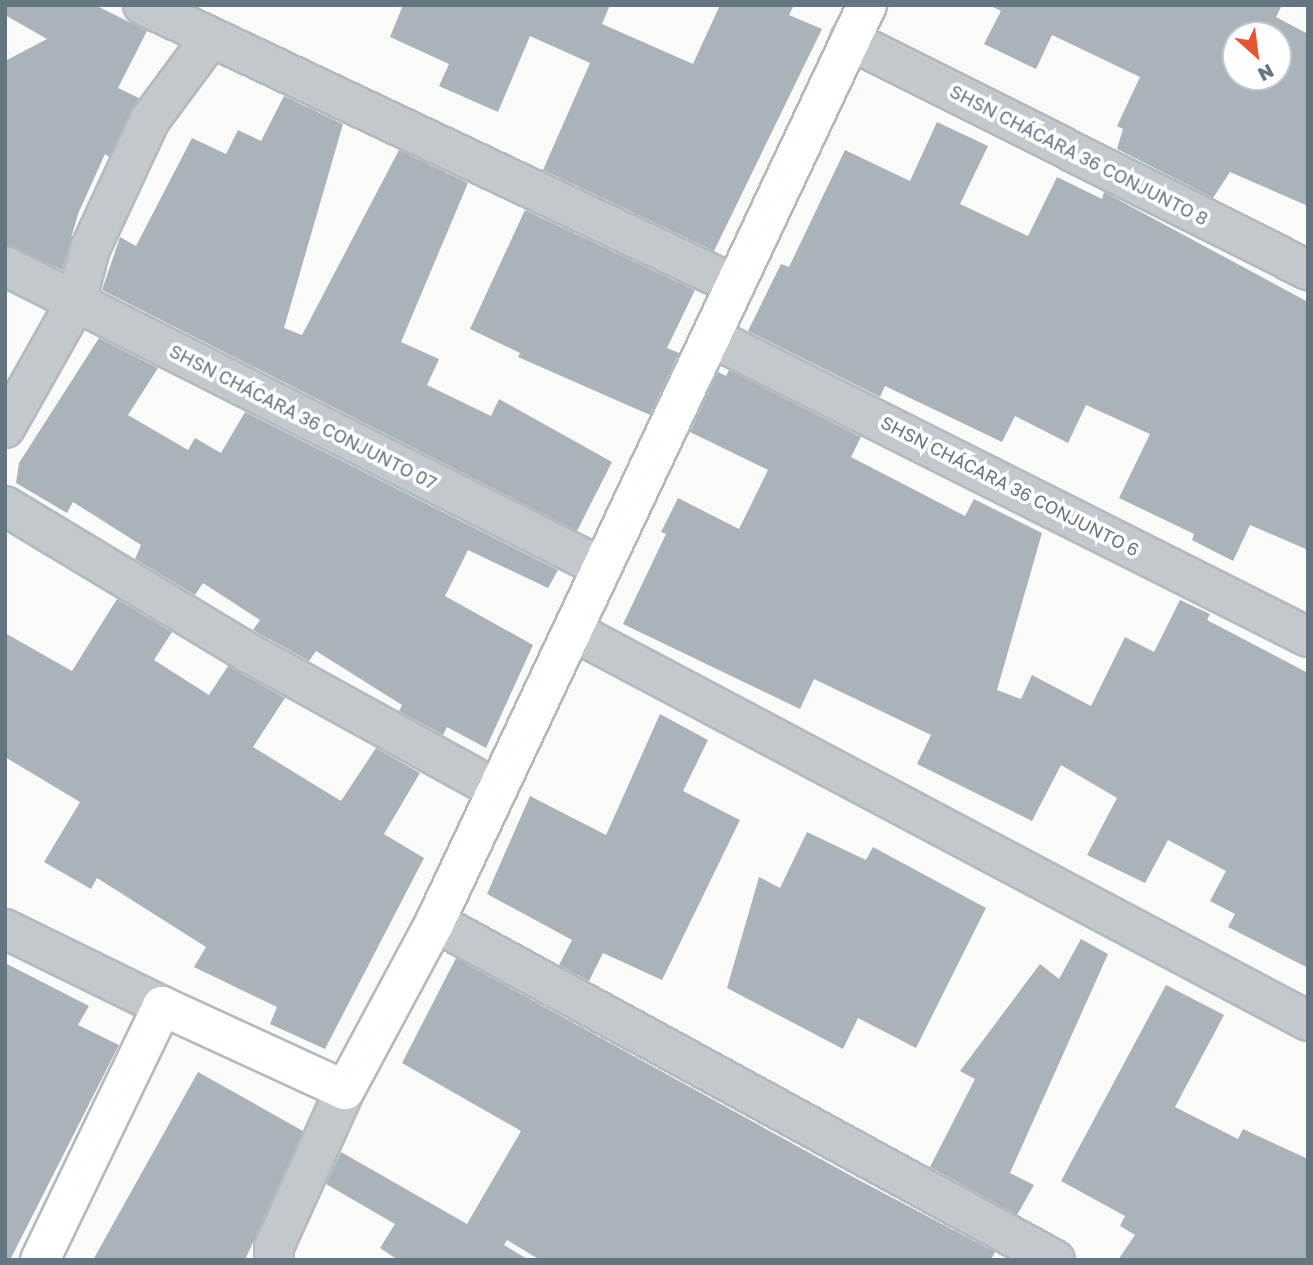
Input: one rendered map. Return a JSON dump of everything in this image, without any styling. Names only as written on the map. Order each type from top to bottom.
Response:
[{"type":"street","points":[[143,5],[735,285]]},
{"type":"street","points":[[274,1260],[274,1247],[345,1090],[435,922],[495,789],[573,631],[867,5]]},
{"type":"street","points":[[5,428],[76,302],[90,249],[150,120],[210,39]]},
{"type":"street","name":"SHSN CHÁCARA 36 CONJUNTO 8","points":[[850,40],[1308,270]]},
{"type":"street","name":"SHSN CHÁCARA 36 CONJUNTO 07","points":[[5,266],[601,567]]},
{"type":"street","name":"SHSN CHÁCARA 36 CONJUNTO 6","points":[[711,337],[1308,637]]},
{"type":"street","points":[[5,506],[249,653],[495,789]]},
{"type":"street","points":[[573,631],[1308,1021]]},
{"type":"street","points":[[435,922],[1043,1257]]},
{"type":"street","points":[[5,929],[162,1006],[345,1090]]},
{"type":"street","points":[[40,1260],[162,1006]]},
{"type":"building","points":[[5,5],[95,5],[147,31],[118,88],[139,98],[109,157],[105,154],[78,214],[62,270],[5,244],[5,61],[47,39],[5,15]]},
{"type":"building","points":[[403,5],[610,5],[602,24],[693,64],[720,5],[794,5],[789,15],[822,29],[714,251],[543,170],[590,63],[530,36],[498,112],[439,86],[449,64],[390,37]]},
{"type":"building","points":[[989,5],[1282,5],[1276,17],[1284,21],[1222,21],[1222,91],[1292,91],[1292,26],[1308,34],[1308,206],[1230,172],[1213,198],[1117,149],[1123,129],[1117,126],[1140,77],[1052,35],[1036,69],[984,44],[1001,11]]},
{"type":"building","points":[[284,96],[343,124],[284,328],[302,335],[399,150],[468,183],[401,342],[439,359],[427,385],[491,416],[499,399],[612,462],[577,531],[102,290],[120,237],[136,246],[192,138],[226,154],[238,130],[261,141]]},
{"type":"building","points":[[937,122],[988,146],[960,204],[1028,236],[1057,177],[1102,199],[1104,192],[1308,302],[1308,550],[1250,525],[1233,561],[1192,540],[1194,534],[1119,498],[1150,434],[1086,405],[1068,443],[1015,416],[1002,442],[885,386],[880,397],[748,331],[781,264],[789,267],[845,150],[910,181]]},
{"type":"building","points":[[525,210],[695,290],[667,348],[679,353],[650,415],[518,357],[520,353],[470,329]]},
{"type":"building","points":[[99,338],[158,368],[128,415],[188,450],[195,438],[221,453],[245,412],[558,570],[548,588],[468,550],[445,596],[533,645],[486,748],[447,727],[443,735],[399,711],[402,705],[316,651],[309,661],[260,634],[253,630],[260,620],[203,583],[195,595],[135,559],[141,545],[73,502],[67,513],[16,483],[19,463]]},
{"type":"building","points":[[729,370],[861,437],[851,457],[965,516],[974,499],[1042,533],[997,690],[1021,699],[1032,675],[1091,706],[1125,637],[1154,652],[1180,600],[1210,614],[1207,620],[1308,673],[1308,968],[1228,927],[1235,914],[1210,901],[1226,871],[1168,840],[1145,883],[1087,855],[1117,798],[1061,765],[1032,821],[917,764],[931,735],[814,679],[800,709],[623,624],[666,534],[661,532],[678,498],[739,529],[768,470],[690,432],[718,372],[726,376]]},
{"type":"building","points":[[117,599],[172,632],[154,660],[209,695],[228,666],[285,698],[253,747],[341,801],[376,748],[420,773],[384,834],[424,858],[325,1049],[270,1024],[277,1007],[194,967],[206,947],[97,878],[91,889],[44,862],[80,802],[5,757],[5,633],[72,671]]},
{"type":"building","points":[[660,714],[708,740],[683,791],[740,820],[662,980],[603,953],[589,981],[559,965],[572,940],[487,894],[530,796],[606,835]]},
{"type":"building","points":[[807,832],[866,860],[873,847],[986,908],[916,1048],[858,1018],[843,1049],[727,988],[759,877],[780,888]]},
{"type":"building","points":[[1081,939],[1108,954],[1010,1173],[1034,1185],[1017,1215],[930,1167],[975,1079],[960,1071],[1040,964],[1059,979]]},
{"type":"building","points":[[456,958],[995,1252],[991,1260],[540,1260],[507,1240],[504,1245],[529,1260],[398,1260],[380,1248],[395,1224],[326,1184],[341,1152],[467,1224],[521,1131],[402,1063]]},
{"type":"building","points":[[5,963],[89,1006],[78,1025],[119,1045],[10,1260],[5,1260]]},
{"type":"building","points":[[1166,985],[1224,1015],[1175,1107],[1238,1139],[1243,1129],[1308,1159],[1308,1260],[1118,1260],[1135,1235],[1120,1226],[1125,1216],[1061,1181]]},
{"type":"building","points":[[198,1072],[303,1131],[245,1260],[93,1260]]}]
